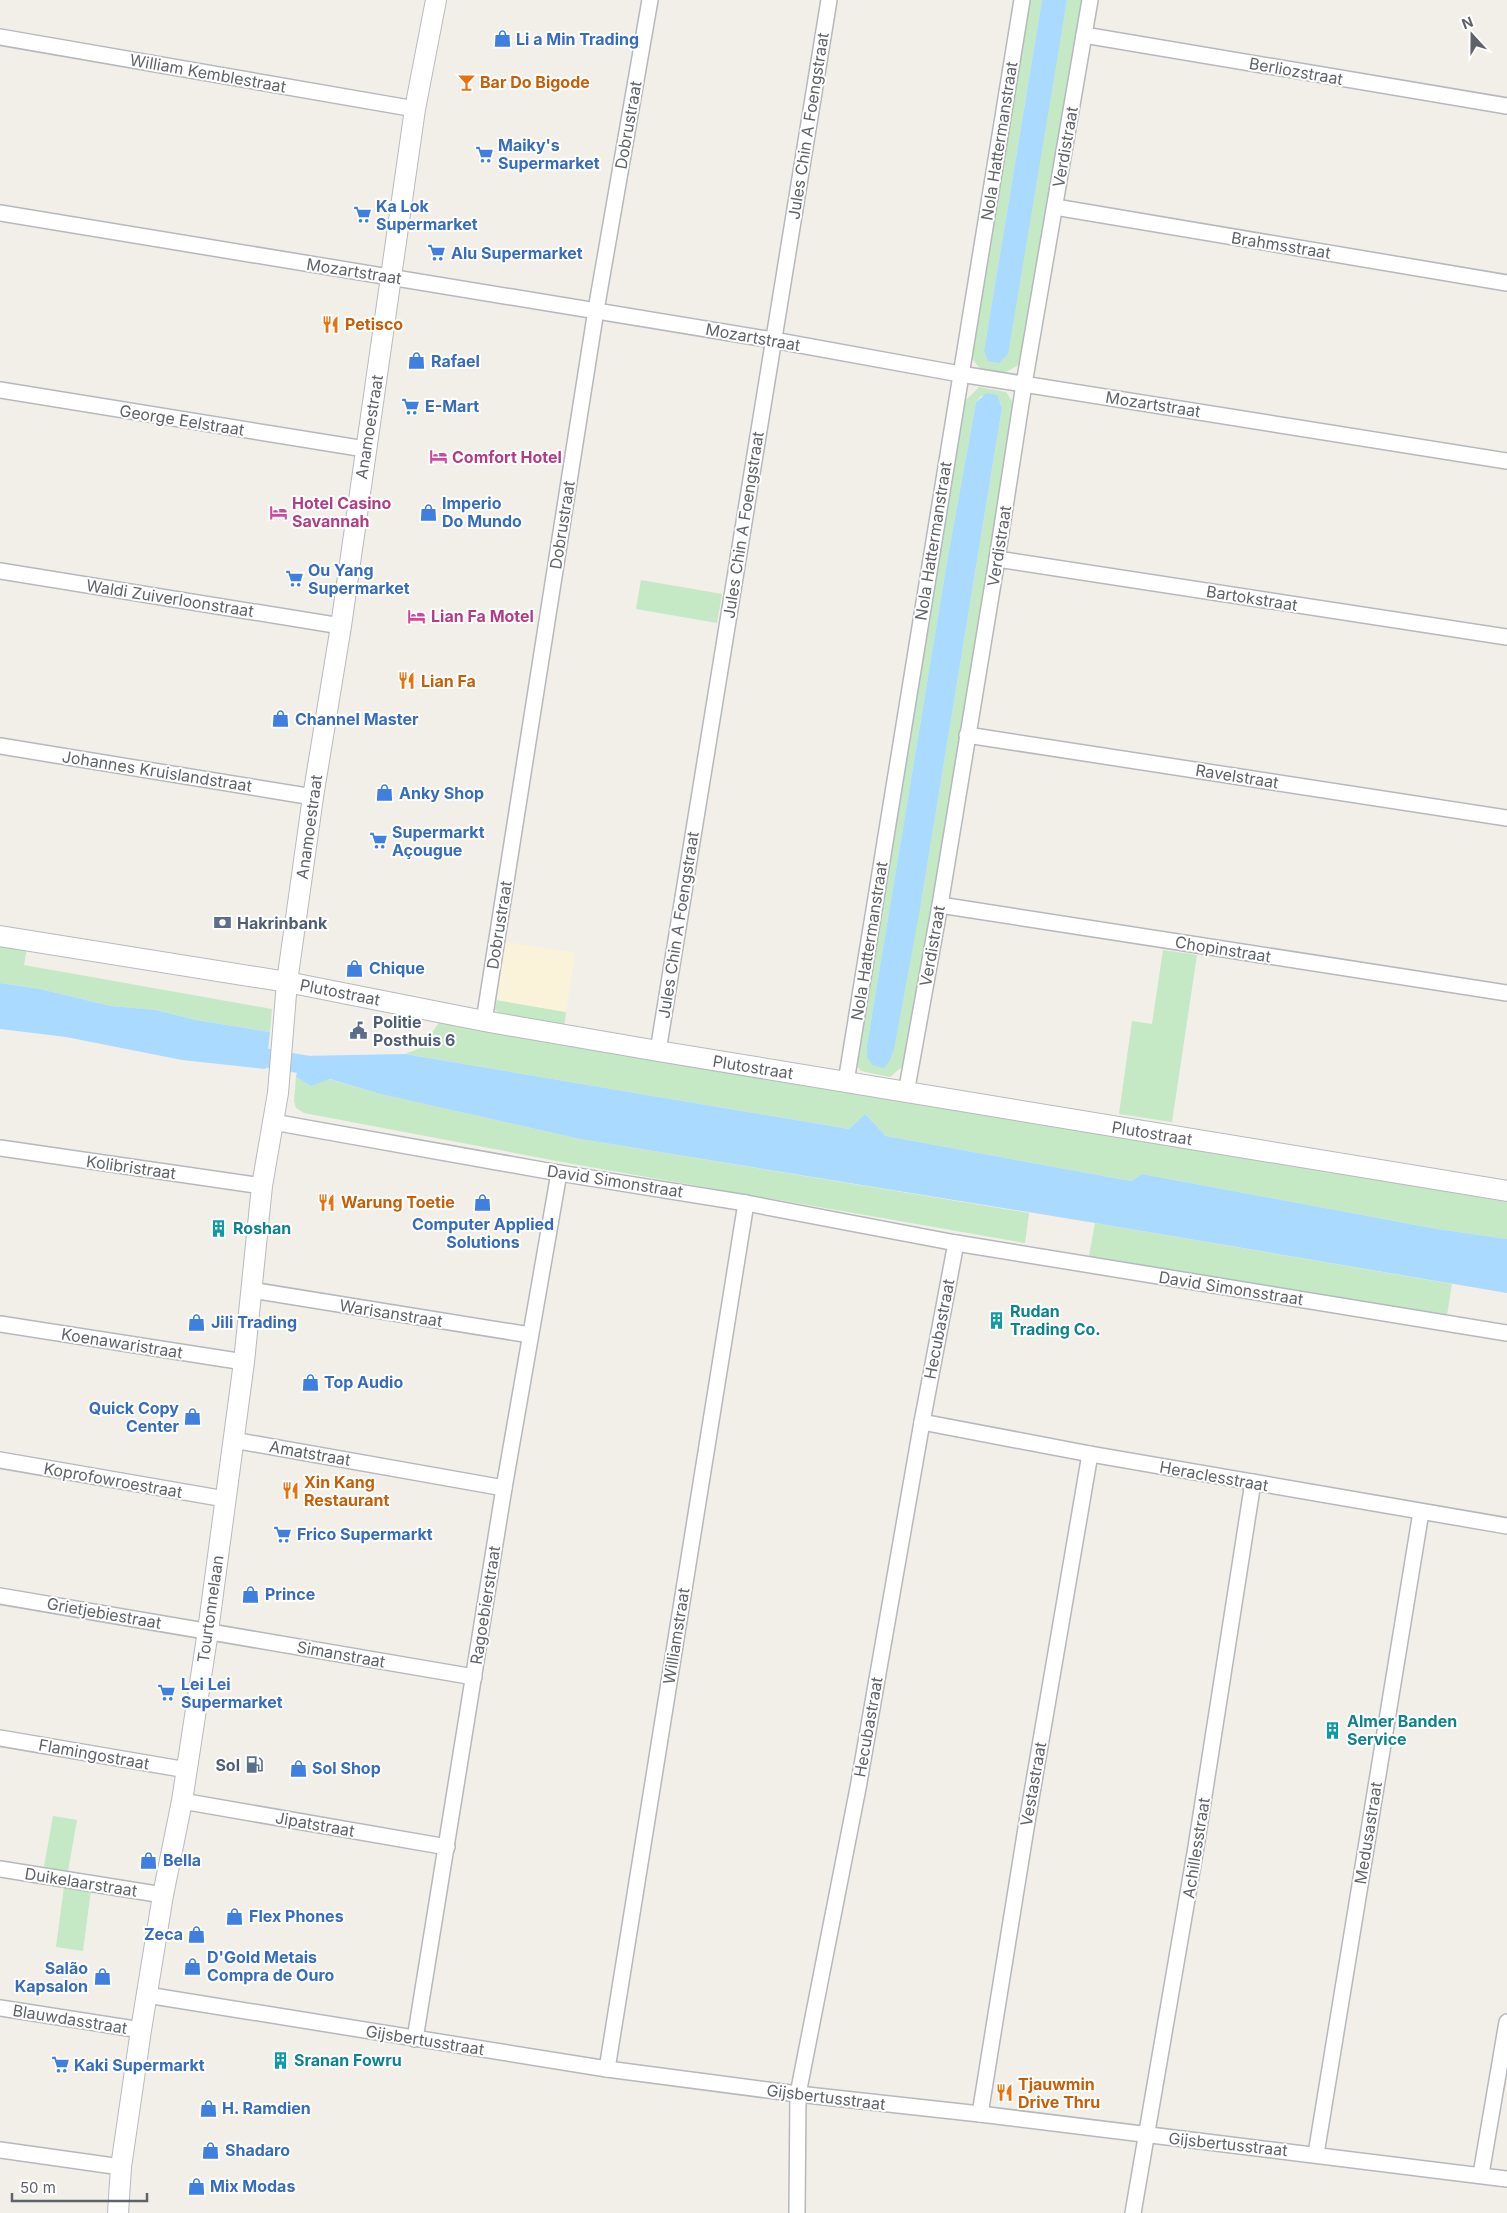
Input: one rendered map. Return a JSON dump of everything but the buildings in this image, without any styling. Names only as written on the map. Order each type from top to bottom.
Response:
[{"type":"street","name":"Anamoestraat","points":[[278,1093],[287,982],[313,796],[392,277],[415,109],[436,0]]},
{"type":"street","name":"Dobrustraat","points":[[484,1021],[596,310],[650,0]]},
{"type":"street","name":"Jules Chin A Foengstraat","points":[[658,1051],[830,0]]},
{"type":"street","name":"Nola Hattermanstraat","points":[[846,1082],[1022,0]]},
{"type":"street","name":"Verdistraat","points":[[906,1093],[940,905],[998,559],[1024,384],[1090,0]]},
{"type":"street","name":"Berliozstraat","points":[[1084,35],[1507,106]]},
{"type":"street","name":"William Kemblestraat","points":[[0,37],[415,109]]},
{"type":"street","name":"Brahmsstraat","points":[[1055,208],[1507,283]]},
{"type":"street","name":"Mozartstraat","points":[[0,212],[596,310],[960,374],[1507,461]]},
{"type":"street","name":"George Eelstraat","points":[[0,390],[365,448]]},
{"type":"street","name":"Bartokstraat","points":[[998,559],[1507,638]]},
{"type":"street","name":"Waldi Zuiverloonstraat","points":[[0,571],[340,626]]},
{"type":"street","name":"Ravelstraat","points":[[967,735],[1507,818]]},
{"type":"street","name":"Johannes Kruislandstraat","points":[[0,746],[313,796]]},
{"type":"street","name":"Chopinstraat","points":[[940,905],[1507,993]]},
{"type":"street","name":"Plutostraat","points":[[0,936],[287,982],[484,1021],[906,1093],[1507,1191]]},
{"type":"street","name":"Tourtonnelaan","points":[[118,2213],[121,2167],[141,2030],[163,1895],[182,1801],[208,1631],[244,1362],[262,1186],[278,1093]]},
{"type":"street","name":"David Simonstraat","points":[[273,1122],[559,1173],[746,1202],[956,1243]]},
{"type":"street","name":"Kolibristraat","points":[[0,1148],[262,1186]]},
{"type":"street","name":"Ragoebierstraat","points":[[415,2039],[504,1488],[559,1173]]},
{"type":"street","name":"Williamstraat","points":[[606,2069],[746,1202]]},
{"type":"street","name":"David Simonsstraat","points":[[956,1243],[1507,1333]]},
{"type":"street","name":"Hecubastraat","points":[[797,2213],[798,2094],[858,1788],[922,1422],[956,1243]]},
{"type":"street","name":"Warisanstraat","points":[[252,1290],[530,1335]]},
{"type":"street","name":"Koenawaristraat","points":[[0,1324],[244,1362]]},
{"type":"street","name":"Heraclesstraat","points":[[922,1422],[1090,1454],[1507,1526]]},
{"type":"street","name":"Amatstraat","points":[[234,1440],[504,1488]]},
{"type":"street","name":"Vestastraat","points":[[980,2114],[1027,1822],[1090,1454]]},
{"type":"street","name":"Koprofowroestraat","points":[[0,1460],[225,1499]]},
{"type":"street","name":"Achillesstraat","points":[[1132,2213],[1147,2136],[1196,1847],[1253,1482]]},
{"type":"street","name":"Medusastraat","points":[[1316,2154],[1421,1512]]},
{"type":"street","name":"Grietjebiestraat","points":[[0,1596],[208,1631]]},
{"type":"street","name":"Simanstraat","points":[[208,1631],[474,1677]]},
{"type":"street","name":"Flamingostraat","points":[[0,1738],[187,1770]]},
{"type":"street","name":"Jipatstraat","points":[[182,1801],[447,1847]]},
{"type":"street","name":"Duikelaarstraat","points":[[0,1869],[163,1895]]},
{"type":"street","name":"Gijsbertusstraat","points":[[147,1994],[606,2069],[1147,2136],[1481,2174],[1507,2179]]},
{"type":"street","name":"Blauwdasstraat","points":[[0,2008],[141,2030]]},
{"type":"street","points":[[1481,2174],[1507,2022]]},
{"type":"street","points":[[0,2150],[121,2167]]},
{"type":"green space","points":[[1029,0],[1042,0],[984,351],[1061,33],[1067,0],[1083,0],[1021,359],[1017,366],[1002,374],[980,369],[971,357]]},
{"type":"green space","points":[[979,387],[1006,392],[1014,404],[908,1053],[903,1066],[890,1077],[861,1071],[856,1065],[912,728],[961,414],[966,400]],"holes":[[[981,396],[1000,402],[1002,408],[921,903],[867,1057],[867,1045],[948,556],[976,402]]]},
{"type":"green space","points":[[641,580],[722,594],[717,623],[636,609]]},
{"type":"green space","points":[[0,944],[27,948],[24,965],[272,1009],[270,1032],[196,1020],[156,1010],[111,1006],[40,989],[0,983]]},
{"type":"green space","points":[[1163,950],[1197,955],[1172,1122],[1119,1114],[1132,1021],[1152,1024]]},
{"type":"green space","points":[[497,1000],[566,1012],[564,1028],[499,1014],[495,1009]]},
{"type":"green space","points":[[441,1020],[1507,1202],[1507,1239],[1437,1229],[1142,1174],[1131,1181],[886,1136],[865,1114],[849,1129],[405,1054],[421,1048]]},
{"type":"green space","points":[[296,1077],[311,1086],[329,1079],[380,1094],[580,1139],[1029,1213],[1025,1243],[573,1164],[304,1113],[296,1108],[294,1101]]},
{"type":"green space","points":[[1095,1223],[1452,1284],[1447,1315],[1089,1256]]},
{"type":"green space","points":[[53,1816],[77,1820],[68,1871],[44,1867]]},
{"type":"green space","points":[[64,1887],[91,1890],[83,1951],[56,1947]]},
{"type":"sand","points":[[506,942],[575,953],[566,1012],[497,1000]]},
{"type":"water","points":[[1042,0],[1067,0],[1008,354],[999,363],[988,361],[984,351]]},
{"type":"water","points":[[987,393],[997,395],[1002,408],[921,903],[894,1049],[890,1060],[884,1068],[872,1065],[867,1057],[867,1045],[948,556],[976,402]]},
{"type":"water","points":[[0,983],[40,989],[111,1006],[156,1010],[196,1020],[270,1032],[266,1069],[182,1060],[66,1037],[0,1029]]},
{"type":"water","points":[[405,1054],[849,1129],[865,1114],[886,1136],[1131,1181],[1142,1174],[1437,1229],[1507,1239],[1507,1293],[1095,1223],[580,1139],[380,1094],[330,1079],[311,1086],[296,1077],[300,1056]]},
{"type":"waterway","points":[[243,1054],[324,1068]]},
{"type":"place","name":"Li a Min Trading","points":[[502,39]]},
{"type":"place","name":"Bar Do Bigode","points":[[466,82]]},
{"type":"place","name":"Maiky's Supermarket","points":[[484,154]]},
{"type":"place","name":"Ka Lok Supermarket","points":[[362,215]]},
{"type":"place","name":"Alu Supermarket","points":[[437,253]]},
{"type":"place","name":"Petisco","points":[[331,324]]},
{"type":"place","name":"Rafael","points":[[417,361]]},
{"type":"place","name":"E-Mart","points":[[411,406]]},
{"type":"place","name":"Comfort Hotel","points":[[438,457]]},
{"type":"place","name":"Hotel Casino Savannah","points":[[278,512]]},
{"type":"place","name":"Imperio Do Mundo","points":[[428,512]]},
{"type":"place","name":"Ou Yang Supermarket","points":[[294,579]]},
{"type":"place","name":"Lian Fa Motel","points":[[417,616]]},
{"type":"place","name":"Lian Fa","points":[[407,681]]},
{"type":"place","name":"Channel Master","points":[[281,719]]},
{"type":"place","name":"Anky Shop","points":[[385,793]]},
{"type":"place","name":"Supermarkt Açougue","points":[[378,841]]},
{"type":"place","name":"Hakrinbank","points":[[223,923]]},
{"type":"place","name":"Chique","points":[[355,968]]},
{"type":"place","name":"Politie Posthuis 6","points":[[359,1031]]},
{"type":"place","name":"Warung Toetie","points":[[327,1202]]},
{"type":"place","name":"Computer Applied Solutions","points":[[483,1203]]},
{"type":"place","name":"Roshan","points":[[219,1228]]},
{"type":"place","name":"Rudan Trading Co.","points":[[996,1320]]},
{"type":"place","name":"Jili Trading","points":[[197,1322]]},
{"type":"place","name":"Top Audio","points":[[310,1382]]},
{"type":"place","name":"Quick Copy Center","points":[[193,1417]]},
{"type":"place","name":"Xin Kang Restaurant","points":[[290,1491]]},
{"type":"place","name":"Frico Supermarkt","points":[[283,1534]]},
{"type":"place","name":"Prince","points":[[251,1594]]},
{"type":"place","name":"Lei Lei Supermarket","points":[[167,1693]]},
{"type":"place","name":"Almer Banden Service","points":[[1333,1730]]},
{"type":"place","name":"Sol","points":[[254,1765]]},
{"type":"place","name":"Sol Shop","points":[[298,1768]]},
{"type":"place","name":"Bella","points":[[149,1860]]},
{"type":"place","name":"Flex Phones","points":[[235,1916]]},
{"type":"place","name":"Zeca","points":[[197,1934]]},
{"type":"place","name":"D'Gold Metais Compra de Ouro","points":[[193,1966]]},
{"type":"place","name":"Salão Kapsalon","points":[[102,1977]]},
{"type":"place","name":"Sranan Fowru","points":[[280,2060]]},
{"type":"place","name":"Kaki Supermarkt","points":[[60,2065]]},
{"type":"place","name":"Tjauwmin Drive Thru","points":[[1004,2093]]},
{"type":"place","name":"H. Ramdien","points":[[208,2108]]},
{"type":"place","name":"Shadaro","points":[[211,2150]]},
{"type":"place","name":"Mix Modas","points":[[196,2186]]}]
